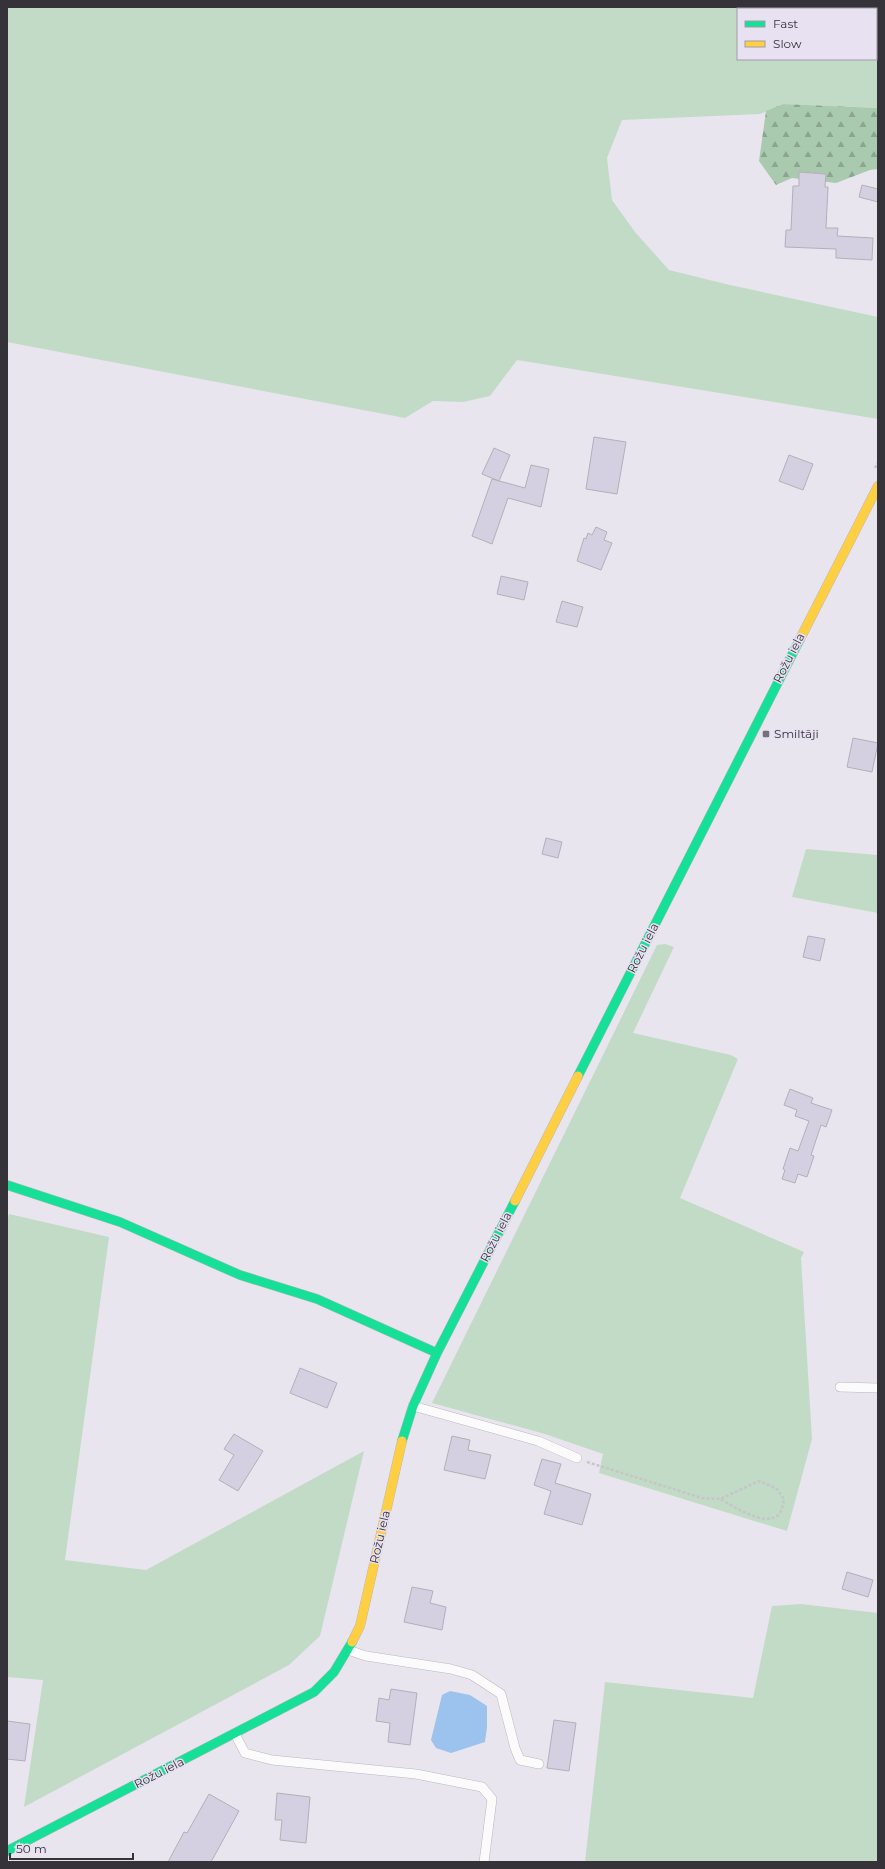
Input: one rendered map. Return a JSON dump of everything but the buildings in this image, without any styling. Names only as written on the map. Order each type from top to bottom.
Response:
[{"type":"street","name":"Rožu iela","points":[[7,1850],[314,1692],[334,1672],[348,1650],[360,1626],[402,1439],[413,1406],[437,1354],[878,486]]},
{"type":"street","points":[[7,1185],[120,1222],[240,1275],[317,1299],[437,1354]]},
{"type":"lane","points":[[840,1387],[878,1388]]},
{"type":"lane","points":[[413,1406],[538,1441],[577,1458]]},
{"type":"lane","points":[[348,1650],[366,1656],[451,1669],[472,1675],[501,1694],[515,1748],[520,1760],[539,1764]]},
{"type":"lane","points":[[235,1734],[245,1752],[272,1760],[416,1774],[482,1787],[492,1799],[484,1862]]},
{"type":"path","points":[[577,1458],[702,1498],[720,1499],[749,1514],[766,1519],[776,1516],[781,1510],[784,1499],[776,1488],[759,1481],[720,1499]]},
{"type":"green space","points":[[7,7],[878,7],[878,108],[783,104],[760,114],[622,120],[607,158],[612,200],[635,232],[669,270],[730,285],[878,317],[878,419],[517,360],[490,396],[463,402],[433,401],[405,418],[7,342]]},
{"type":"green space","points":[[783,104],[878,108],[878,169],[870,170],[836,183],[792,178],[776,185],[759,161],[766,111]]},
{"type":"green space","points":[[806,849],[878,855],[878,913],[792,897]]},
{"type":"green space","points":[[665,944],[674,947],[633,1033],[731,1055],[738,1059],[680,1198],[804,1252],[801,1258],[812,1439],[787,1531],[599,1473],[603,1454],[545,1434],[432,1403],[657,945]]},
{"type":"green space","points":[[9,1214],[109,1237],[65,1560],[146,1570],[364,1451],[320,1636],[289,1665],[24,1807],[43,1680],[7,1677],[7,1222]]},
{"type":"green space","points":[[801,1604],[878,1613],[878,1862],[585,1862],[605,1682],[753,1698],[772,1606]]},
{"type":"water","points":[[450,1691],[470,1695],[487,1706],[485,1742],[451,1753],[436,1748],[431,1740],[442,1695]]},
{"type":"traffic: fast","points":[[578,1076],[800,639]]},
{"type":"traffic: fast","points":[[7,1185],[120,1222],[240,1275],[317,1299],[437,1353]]},
{"type":"traffic: fast","points":[[402,1441],[413,1406],[437,1353],[515,1201]]},
{"type":"traffic: fast","points":[[7,1851],[314,1692],[334,1672],[352,1642]]},
{"type":"traffic: slow","points":[[800,639],[878,486]]},
{"type":"traffic: slow","points":[[515,1201],[578,1076]]},
{"type":"traffic: slow","points":[[352,1642],[360,1626],[402,1441]]},
{"type":"place","name":"Smiltāji","points":[[766,734]]}]
